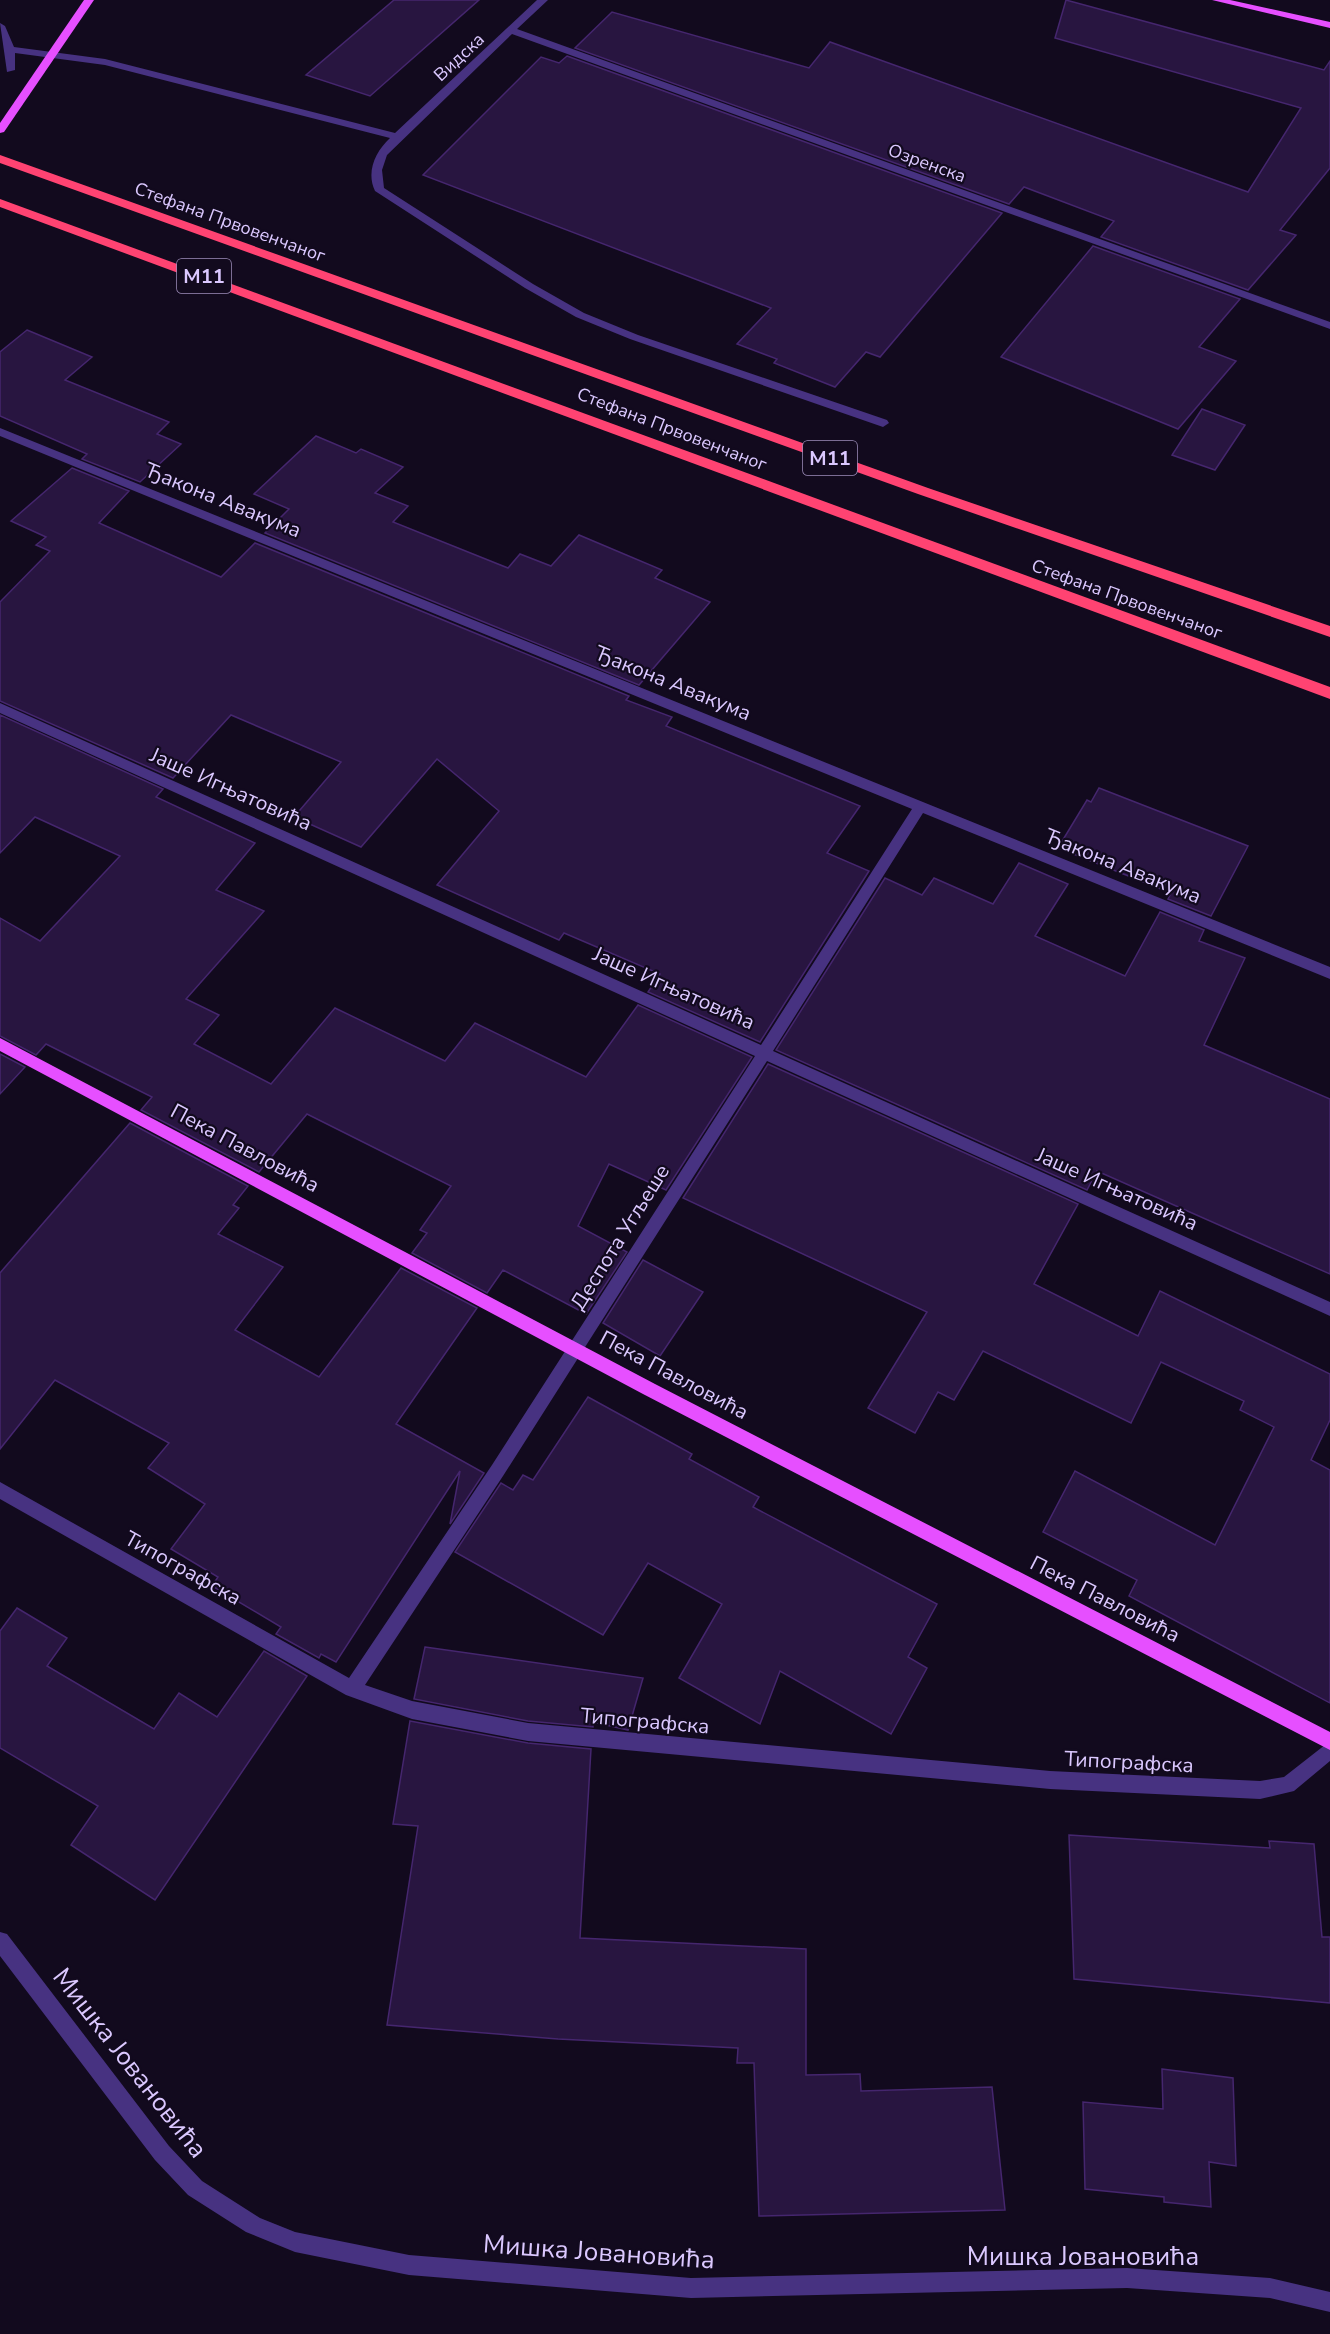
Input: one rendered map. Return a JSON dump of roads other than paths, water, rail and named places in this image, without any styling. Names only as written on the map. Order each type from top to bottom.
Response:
[{"type":"highway","name":"Стефана Првовенчаног","points":[[0,159],[922,491],[1330,632]]},
{"type":"highway","name":"Стефана Првовенчаног","points":[[0,202],[397,346],[1090,607],[1330,693]]},
{"type":"main road","points":[[0,130],[89,0]]},
{"type":"main road","points":[[1217,0],[1330,25]]},
{"type":"main road","name":"Пека Павловића","points":[[0,1044],[575,1348],[1330,1741]]},
{"type":"street","name":"Видска","points":[[543,0],[513,31],[397,137],[378,159],[374,172],[379,189],[529,286],[580,315],[634,337],[883,423]]},
{"type":"street","points":[[0,26],[10,49],[10,70]]},
{"type":"street","name":"Озренска","points":[[513,31],[1330,326]]},
{"type":"street","points":[[10,49],[105,62],[397,137]]},
{"type":"street","name":"Ђакона Авакума","points":[[0,432],[1330,973]]},
{"type":"street","name":"Јаше Игњатовића","points":[[0,708],[1330,1309]]},
{"type":"street","name":"Деспота Угљеше","points":[[351,1689],[422,1586],[921,806]]},
{"type":"street","name":"Типографска","points":[[0,1490],[351,1689],[412,1710],[528,1732],[1050,1780],[1260,1790],[1287,1785],[1330,1750]]},
{"type":"street","name":"Мишка Јовановића","points":[[0,1941],[162,2152],[195,2188],[253,2225],[296,2242],[409,2265],[691,2288],[1127,2278],[1270,2288],[1330,2302]]}]
